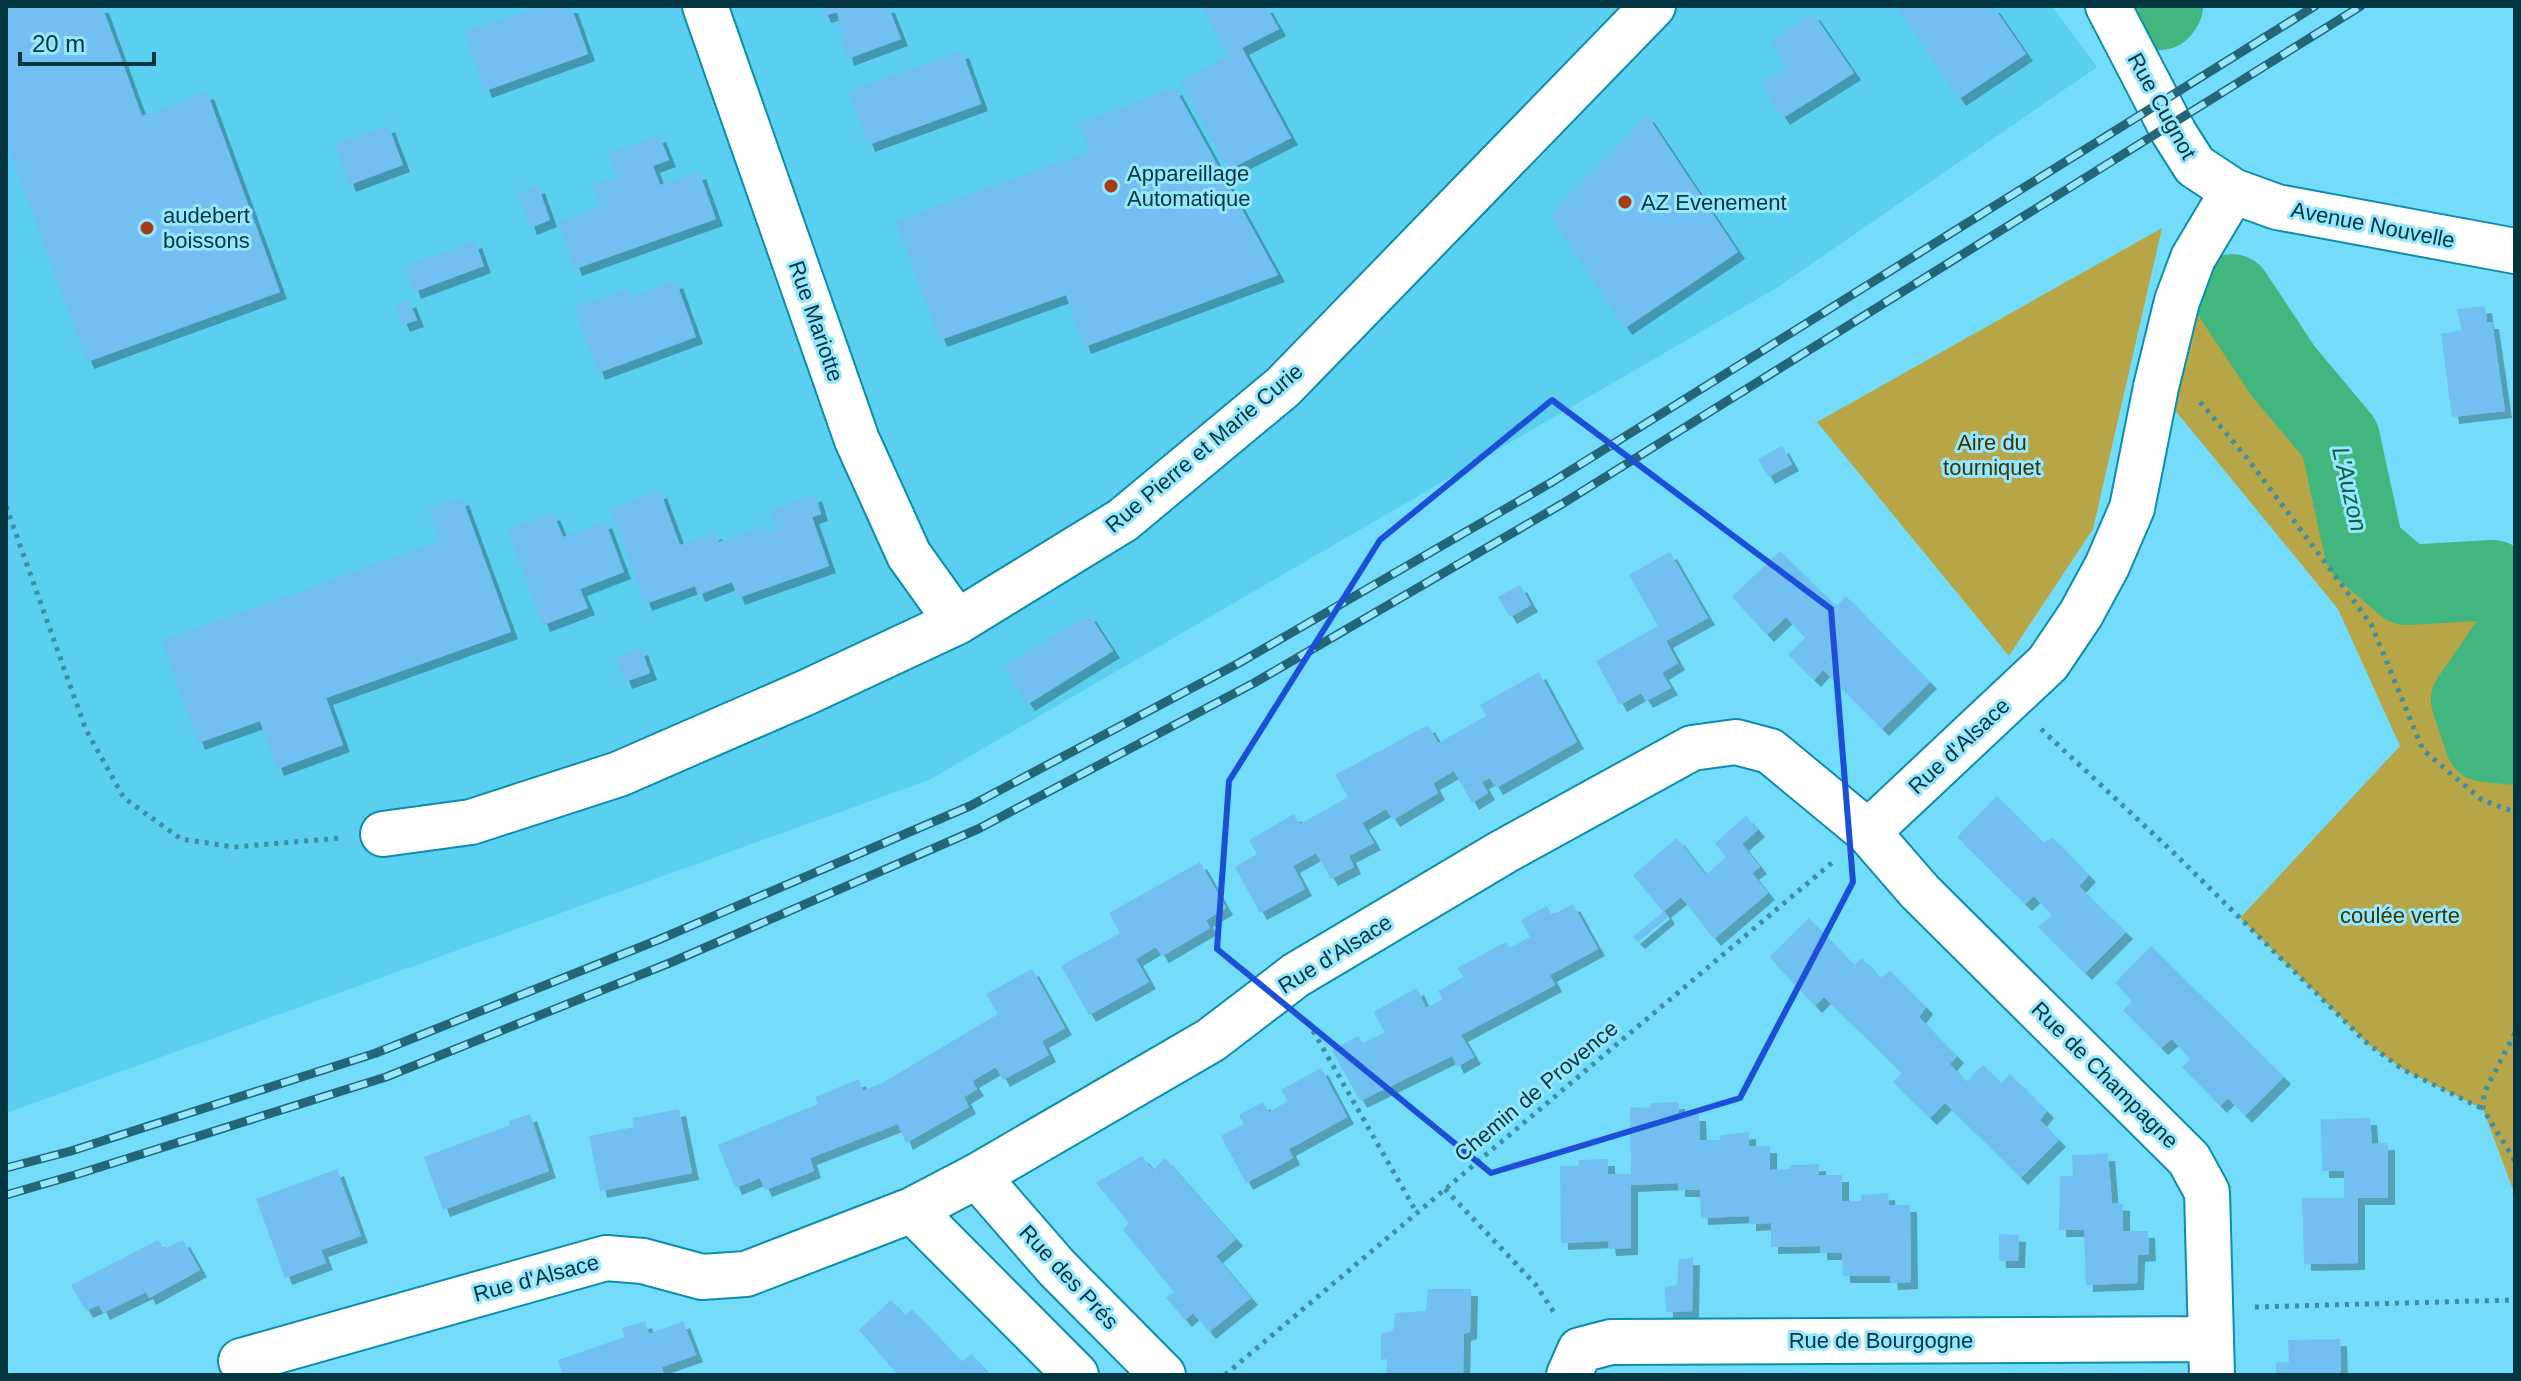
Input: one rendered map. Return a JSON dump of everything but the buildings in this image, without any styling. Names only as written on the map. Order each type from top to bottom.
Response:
[{"type":"street","name":"Rue Mariotte","points":[[705,6],[857,440],[909,555],[957,622]]},
{"type":"street","name":"Rue Pierre et Marie Curie","points":[[383,834],[471,822],[619,774],[805,693],[957,622],[1123,520],[1283,387],[1653,6]]},
{"type":"street","name":"Rue Cugnot","points":[[2108,6],[2174,133],[2195,166],[2233,191]]},
{"type":"street","name":"Avenue Nouvelle","points":[[2233,191],[2277,207],[2515,251]]},
{"type":"street","points":[[2163,359],[2172,318],[2193,258],[2233,191]]},
{"type":"street","name":"Rue d'Alsace","points":[[241,1361],[606,1258],[643,1261],[702,1277],[746,1274],[912,1210],[977,1176],[1211,1040],[1286,982],[1503,852],[1692,748],[1736,742],[1770,751],[1868,832],[2048,663],[2081,614],[2107,566],[2132,508],[2163,359]]},
{"type":"street","name":"Rue de Champagne","points":[[1868,832],[1920,892],[2189,1159],[2207,1192],[2211,1340]]},
{"type":"street","name":"Rue des Prés","points":[[977,1176],[1057,1268],[1163,1375]]},
{"type":"street","points":[[912,1210],[1076,1375]]},
{"type":"street","name":"Rue de Bourgogne","points":[[1575,1362],[1611,1342],[2211,1340]]},
{"type":"path","points":[[2163,359],[2247,458],[2371,624],[2423,750],[2482,800],[2515,812]]},
{"type":"path","points":[[6,506],[86,730],[124,798],[181,839],[234,847],[383,834]]},
{"type":"path","points":[[2009,699],[2178,857],[2368,1044],[2404,1070],[2483,1109],[2515,1161]]},
{"type":"path","name":"Chemin de Provence","points":[[1225,1375],[1868,832]]},
{"type":"path","points":[[1286,982],[1417,1213]]},
{"type":"path","points":[[2483,1109],[2484,1093],[2515,1033]]},
{"type":"path","points":[[1445,1189],[1536,1285],[1575,1362]]},
{"type":"path","points":[[2211,1340],[2515,1300]]},
{"type":"highlighted area","points":[[1552,400],[1831,609],[1853,882],[1740,1098],[1491,1173],[1217,949],[1229,781],[1380,540]]},
{"type":"shaded area","points":[[6,6],[2052,6],[2097,67],[1778,287],[929,780],[6,1113]]},
{"type":"green space","name":"Aire du tourniquet","points":[[2162,228],[2093,529],[2009,656],[1817,422]]},
{"type":"green space","name":"coulée verte","points":[[2232,294],[2283,371],[2340,439],[2364,549],[2406,585],[2493,580],[2515,595],[2515,636],[2471,700],[2485,742],[2515,745],[2515,1195],[2483,1109],[2404,1070],[2368,1044],[2240,918],[2400,746],[2338,609],[2156,387],[2177,301]]},
{"type":"waterway","name":"L'Auzon","points":[[2160,10],[2163,6]]},
{"type":"waterway","name":"L'Auzon","points":[[2232,294],[2283,371],[2340,439],[2364,549],[2406,585],[2493,580],[2515,595]]},
{"type":"waterway","name":"L'Auzon","points":[[2515,636],[2471,700],[2485,742],[2515,745]]},
{"type":"railway","points":[[6,1168],[71,1151],[376,1053],[658,940],[970,806],[1239,663],[1552,482],[2315,6]]},
{"type":"railway","points":[[6,1195],[386,1077],[672,962],[978,829],[1254,683],[1562,504],[2361,6]]},
{"type":"place","name":"Appareillage Automatique","points":[[1111,186]]},
{"type":"place","name":"AZ Evenement","points":[[1625,202]]},
{"type":"place","name":"audebert boissons","points":[[147,228]]}]
